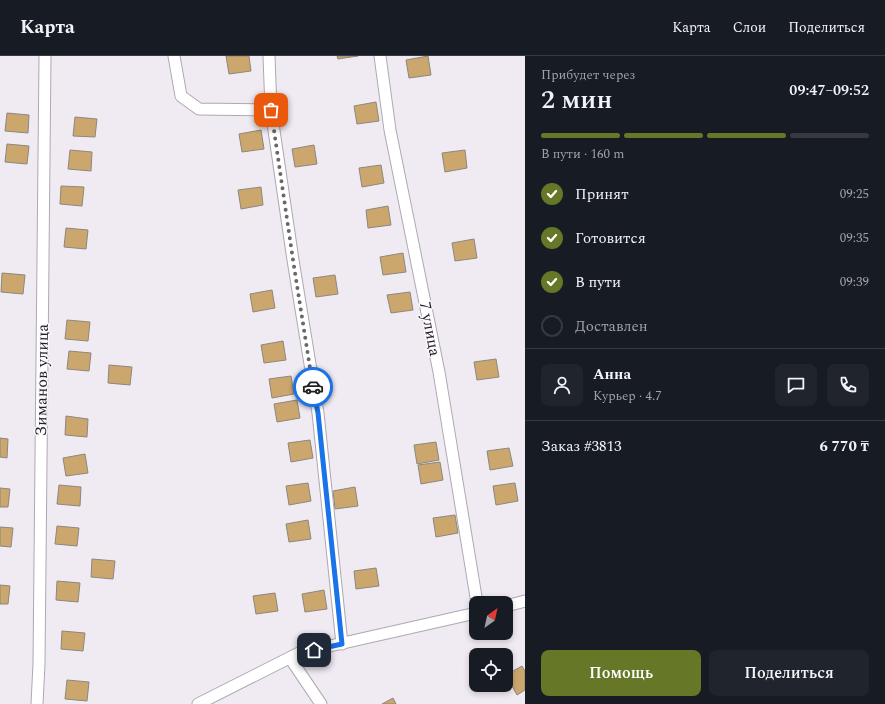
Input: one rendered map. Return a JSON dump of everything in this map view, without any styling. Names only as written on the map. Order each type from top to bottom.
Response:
[{"type":"street","name":"Зиманов улица","points":[[37,704],[39,640],[45,56]]},
{"type":"street","points":[[174,56],[181,96],[199,109],[271,110]]},
{"type":"street","points":[[269,56],[271,110],[293,260],[318,413],[342,644]]},
{"type":"street","name":"7 улица","points":[[380,56],[390,130],[439,372],[476,596]]},
{"type":"street","points":[[513,604],[525,601]]},
{"type":"street","points":[[198,704],[299,653],[469,615]]},
{"type":"street","points":[[290,658],[321,704]]},
{"type":"building","points":[[226,56],[249,56],[251,71],[229,74]]},
{"type":"building","points":[[337,56],[358,56],[338,59]]},
{"type":"building","points":[[428,56],[431,75],[409,78],[406,60]]},
{"type":"building","points":[[376,102],[379,121],[357,124],[354,106]]},
{"type":"building","points":[[7,113],[29,115],[28,133],[5,131]]},
{"type":"building","points":[[75,117],[97,119],[95,137],[73,136]]},
{"type":"building","points":[[261,130],[264,149],[242,152],[239,134]]},
{"type":"building","points":[[7,144],[29,146],[27,164],[5,162]]},
{"type":"building","points":[[314,145],[317,164],[295,167],[292,149]]},
{"type":"building","points":[[70,150],[92,152],[91,171],[68,169]]},
{"type":"building","points":[[465,150],[467,168],[445,172],[442,153]]},
{"type":"building","points":[[381,165],[384,183],[362,187],[359,168]]},
{"type":"building","points":[[61,186],[84,187],[82,206],[60,204]]},
{"type":"building","points":[[261,187],[263,205],[241,209],[238,190]]},
{"type":"building","points":[[388,206],[391,225],[368,228],[366,210]]},
{"type":"building","points":[[66,228],[88,230],[86,249],[64,247]]},
{"type":"building","points":[[474,239],[477,258],[455,261],[452,243]]},
{"type":"building","points":[[403,253],[406,272],[383,275],[380,257]]},
{"type":"building","points":[[2,273],[25,275],[23,294],[1,292]]},
{"type":"building","points":[[335,275],[338,294],[316,297],[313,278]]},
{"type":"building","points":[[272,290],[275,308],[253,312],[250,294]]},
{"type":"building","points":[[410,292],[413,310],[391,313],[387,295]]},
{"type":"building","points":[[67,320],[90,322],[88,341],[65,339]]},
{"type":"building","points":[[283,341],[286,360],[264,363],[261,345]]},
{"type":"building","points":[[69,351],[91,353],[89,371],[67,369]]},
{"type":"building","points":[[496,359],[499,377],[477,380],[474,362]]},
{"type":"building","points":[[109,365],[132,367],[130,385],[108,383]]},
{"type":"building","points":[[291,376],[294,394],[272,398],[269,379]]},
{"type":"building","points":[[297,400],[300,418],[277,422],[274,404]]},
{"type":"building","points":[[66,416],[88,419],[87,437],[65,435]]},
{"type":"building","points":[[0,438],[8,439],[7,458],[0,457]]},
{"type":"building","points":[[310,440],[313,458],[291,462],[288,443]]},
{"type":"building","points":[[436,442],[439,460],[417,464],[414,445]]},
{"type":"building","points":[[509,448],[513,466],[490,470],[487,451]]},
{"type":"building","points":[[85,454],[88,473],[66,476],[63,458]]},
{"type":"building","points":[[440,462],[443,480],[421,484],[418,465]]},
{"type":"building","points":[[308,483],[311,501],[289,505],[286,486]]},
{"type":"building","points":[[515,483],[518,501],[496,505],[493,486]]},
{"type":"building","points":[[59,485],[81,487],[80,506],[57,504]]},
{"type":"building","points":[[355,487],[358,506],[335,509],[333,491]]},
{"type":"building","points":[[0,488],[10,489],[8,507],[0,507]]},
{"type":"building","points":[[455,515],[458,533],[436,537],[433,518]]},
{"type":"building","points":[[308,520],[311,539],[289,542],[286,524]]},
{"type":"building","points":[[57,526],[79,528],[77,546],[55,544]]},
{"type":"building","points":[[0,527],[13,528],[11,547],[0,546]]},
{"type":"building","points":[[92,559],[115,561],[113,579],[91,577]]},
{"type":"building","points":[[376,568],[379,586],[356,589],[354,571]]},
{"type":"building","points":[[57,581],[80,583],[78,602],[56,600]]},
{"type":"building","points":[[0,585],[10,586],[8,604],[0,604]]},
{"type":"building","points":[[324,590],[327,609],[305,612],[302,594]]},
{"type":"building","points":[[275,593],[278,611],[256,614],[253,596]]},
{"type":"building","points":[[62,631],[85,633],[83,651],[61,649]]},
{"type":"building","points":[[522,666],[525,671],[525,690],[517,695],[513,688],[513,671]]},
{"type":"building","points":[[67,680],[89,682],[87,701],[65,699]]},
{"type":"building","points":[[393,698],[396,704],[382,704]]},
{"type":"way so far","points":[[271,110],[313,387]]},
{"type":"route","points":[[313,387],[318,413],[342,644],[314,650]]}]
